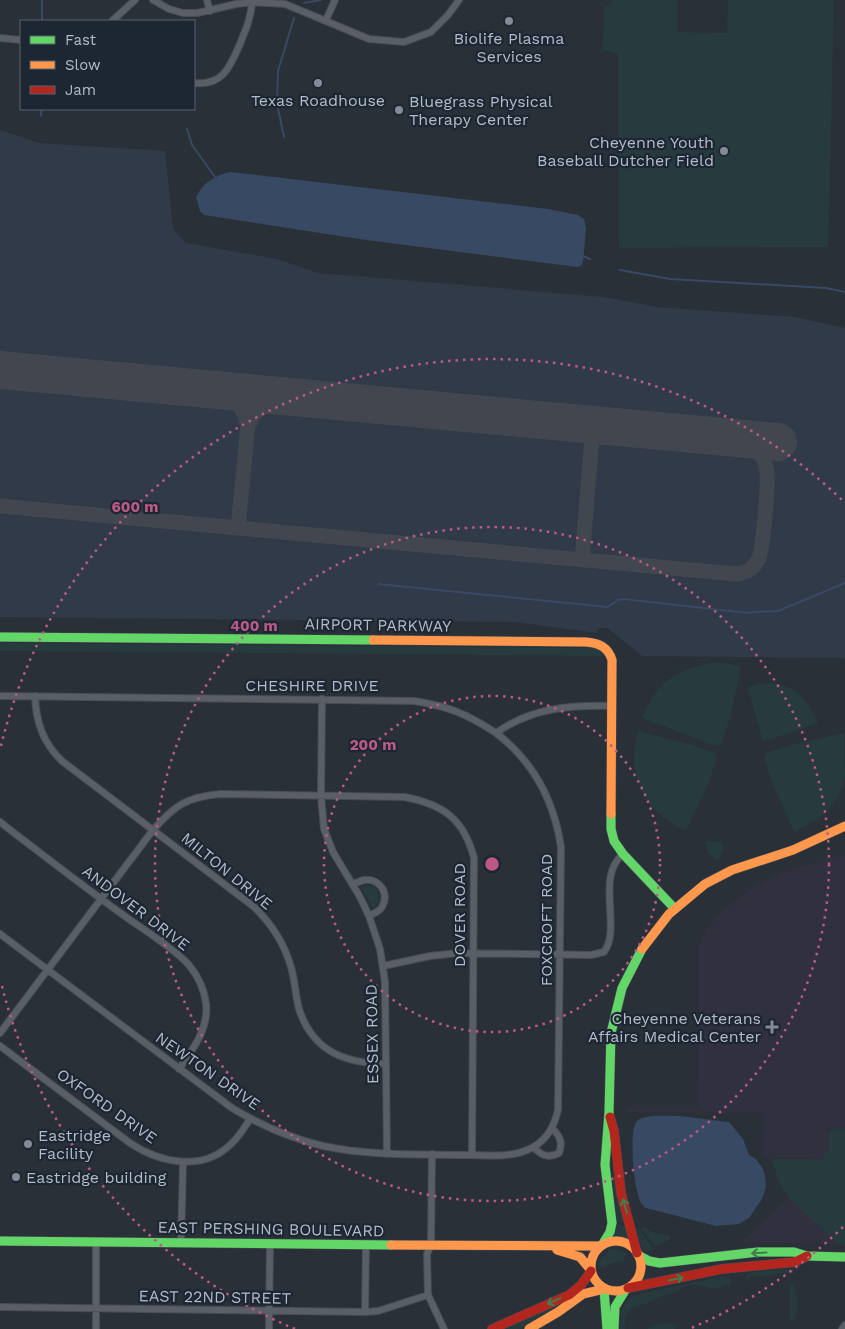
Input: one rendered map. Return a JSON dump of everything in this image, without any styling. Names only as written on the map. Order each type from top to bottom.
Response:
[{"type":"main road","name":"AIRPORT PARKWAY","points":[[0,637],[597,643],[604,646],[612,660],[611,706]]},
{"type":"main road","points":[[611,706],[611,829],[614,842],[623,854],[675,908]]},
{"type":"main road","points":[[492,1329],[569,1295],[581,1285],[590,1270],[593,1256],[610,1232],[612,1222],[605,1170],[605,1150],[609,1112],[611,1033],[622,988],[635,960],[647,941],[675,908],[705,884],[732,870],[793,850],[845,826]]},
{"type":"main road","points":[[609,1112],[614,1131],[621,1193],[638,1254],[640,1271],[636,1281],[627,1289],[615,1307],[614,1329]]},
{"type":"main road","name":"EAST PERSHING BOULEVARD","points":[[0,1241],[541,1246],[601,1245],[611,1241],[621,1242],[630,1246],[648,1261],[660,1263],[758,1252],[794,1252],[807,1256],[845,1257]]},
{"type":"main road","name":"EAST PERSHING BOULEVARD","points":[[541,1246],[574,1254],[584,1260],[595,1281],[604,1289],[615,1292],[722,1269],[795,1262],[807,1256]]},
{"type":"main road","points":[[529,1329],[558,1312],[583,1294],[604,1289],[607,1329]]},
{"type":"street","points":[[113,20],[135,0]]},
{"type":"street","points":[[152,0],[169,10],[183,13],[210,11],[252,2],[285,4],[369,39],[404,42],[431,32],[448,15],[459,0]]},
{"type":"street","points":[[207,0],[210,11]]},
{"type":"street","points":[[326,20],[335,0]]},
{"type":"street","points":[[195,83],[208,83],[216,80],[224,75],[230,67],[249,24],[252,2]]},
{"type":"street","points":[[0,38],[20,40]]},
{"type":"street","name":"CHESHIRE DRIVE","points":[[0,696],[396,700],[434,704],[454,709],[472,717],[496,733]]},
{"type":"street","name":"MILTON DRIVE","points":[[35,696],[39,726],[52,752],[254,906],[266,918],[281,940],[286,952],[291,966],[299,1008],[314,1037],[332,1052],[345,1058],[357,1062],[386,1064]]},
{"type":"street","name":"ESSEX ROAD","points":[[322,700],[322,796],[323,822],[327,840],[369,916],[380,949],[383,966],[387,999],[387,1154]]},
{"type":"street","points":[[496,733],[510,723],[533,713],[558,707],[611,706]]},
{"type":"street","name":"FOXCROFT ROAD","points":[[432,1154],[516,1154],[533,1147],[548,1136],[558,1110],[561,854],[558,830],[548,797],[533,769],[508,742],[496,733]]},
{"type":"street","name":"DOVER ROAD","points":[[0,1033],[153,830],[177,807],[189,800],[220,794],[404,797],[424,800],[454,819],[470,844],[474,858],[472,1154]]},
{"type":"street","name":"ANDOVER DRIVE","points":[[0,822],[187,964],[200,982],[206,1004],[204,1026],[199,1039],[179,1069]]},
{"type":"street","points":[[383,966],[430,956],[473,953],[598,954],[604,952],[608,948],[610,935],[611,871],[618,858],[623,854]]},
{"type":"street","points":[[352,884],[364,880],[373,881],[383,889],[385,898],[383,905],[378,911],[369,916]]},
{"type":"street","name":"NEWTON DRIVE","points":[[0,934],[179,1069],[250,1119],[273,1130],[323,1146],[387,1154],[432,1154]]},
{"type":"street","name":"OXFORD DRIVE","points":[[0,1046],[140,1149],[159,1158],[183,1162],[205,1160],[224,1151],[236,1139],[250,1119]]},
{"type":"street","points":[[533,1147],[546,1156],[559,1153],[562,1146],[561,1140],[552,1128]]},
{"type":"street","points":[[432,1154],[431,1245],[427,1254],[428,1296],[444,1329]]},
{"type":"street","points":[[182,1243],[183,1162]]},
{"type":"street","points":[[96,1242],[96,1329]]},
{"type":"street","points":[[269,1329],[270,1244]]},
{"type":"street","points":[[365,1312],[366,1245]]},
{"type":"street","name":"EAST 22ND STREET","points":[[0,1307],[365,1312],[378,1311],[428,1296]]},
{"type":"street","points":[[842,1329],[845,1325]]},
{"type":"shaded area","points":[[0,130],[39,143],[165,151],[173,229],[186,243],[277,259],[318,273],[604,297],[658,307],[795,317],[845,328],[845,658],[642,656],[607,628],[598,628],[597,633],[515,622],[0,617]]},
{"type":"shaded area","name":"Cheyenne Veterans Affairs Medical Center","points":[[845,855],[845,1244],[741,1242],[832,1159],[763,1158],[764,1113],[629,1112],[629,1107],[698,1107],[699,946],[708,928],[723,910],[752,888],[782,873],[825,859]]},
{"type":"green space","name":"Cheyenne Youth Baseball Dutcher Field","points":[[613,0],[677,0],[677,32],[727,33],[728,0],[834,0],[828,247],[619,248],[618,54],[603,50],[604,8]]},
{"type":"green space","points":[[0,643],[594,648],[600,650],[604,656],[0,651]]},
{"type":"green space","points":[[710,663],[726,663],[741,667],[730,719],[721,744],[716,746],[642,718],[653,696],[668,680],[686,670]]},
{"type":"green space","points":[[769,683],[794,690],[810,707],[818,723],[766,741],[762,739],[748,687]]},
{"type":"green space","points":[[638,731],[692,745],[715,753],[717,757],[709,782],[686,831],[671,823],[659,813],[641,791],[634,764]]},
{"type":"green space","points":[[844,733],[845,779],[838,797],[817,820],[794,832],[772,782],[764,758],[766,753],[791,745]]},
{"type":"green space","points":[[720,841],[724,848],[718,861],[708,853],[705,842]]},
{"type":"green space","points":[[368,885],[377,889],[380,900],[372,908],[361,887]]},
{"type":"green space","points":[[832,1129],[845,1129],[845,1247],[792,1201],[779,1183],[770,1159],[823,1159],[824,1153],[829,1153],[829,1134]]},
{"type":"green space","points":[[611,1162],[624,1223],[617,1221]]},
{"type":"green space","points":[[618,1224],[626,1227],[629,1240],[614,1236]]},
{"type":"green space","points":[[644,1227],[652,1232],[670,1236],[670,1239],[655,1247],[642,1229]]},
{"type":"green space","points":[[638,1228],[653,1248],[647,1253],[641,1246],[636,1229]]},
{"type":"green space","points":[[610,1249],[619,1249],[627,1253],[623,1262],[613,1262],[605,1268],[598,1267],[601,1259]]},
{"type":"green space","points":[[793,1269],[795,1274],[780,1273],[768,1276],[751,1276],[746,1280],[747,1275],[752,1272]]},
{"type":"green space","points":[[723,1276],[730,1278],[732,1283],[715,1289],[699,1285],[688,1285],[672,1294],[664,1295],[646,1304],[633,1307],[625,1316],[625,1329],[620,1329],[622,1309],[630,1298],[635,1295]]},
{"type":"green space","points":[[790,1284],[794,1285],[798,1306],[794,1320],[790,1320]]},
{"type":"green space","points":[[559,1303],[560,1306],[519,1329],[501,1329]]},
{"type":"green space","points":[[659,1323],[661,1326],[663,1323],[667,1323],[677,1327],[674,1329],[647,1329]]},
{"type":"water","points":[[230,172],[548,209],[578,215],[584,219],[586,228],[583,262],[581,266],[577,267],[359,239],[204,215],[200,211],[196,197],[202,187],[219,175]]},
{"type":"water","points":[[679,1116],[729,1122],[743,1139],[749,1155],[756,1159],[763,1169],[766,1187],[762,1199],[749,1218],[739,1224],[716,1226],[646,1208],[641,1204],[636,1186],[633,1161],[634,1127],[637,1121],[645,1117]]},
{"type":"waterway","points":[[42,0],[42,20]]},
{"type":"waterway","points":[[304,3],[321,0]]},
{"type":"waterway","points":[[284,137],[277,104],[278,71],[294,18]]},
{"type":"waterway","points":[[41,110],[41,116]]},
{"type":"waterway","points":[[187,129],[192,145],[215,177]]},
{"type":"waterway","points":[[583,256],[590,259]]},
{"type":"waterway","points":[[620,270],[670,279],[826,288],[845,292]]},
{"type":"waterway","points":[[379,584],[608,607],[623,599],[748,613],[778,611],[845,583]]},
{"type":"taxiway","points":[[212,390],[235,401],[243,411],[247,424]]},
{"type":"taxiway","points":[[238,528],[251,393]]},
{"type":"taxiway","points":[[250,422],[257,411],[265,404],[289,397]]},
{"type":"taxiway","points":[[574,423],[586,427],[590,431],[592,438],[582,560]]},
{"type":"taxiway","points":[[0,506],[736,574],[746,572],[752,568],[760,554],[765,519],[767,473],[763,459],[755,449],[741,441],[725,437]]},
{"type":"runway","points":[[0,370],[778,442]]},
{"type":"traffic: fast","points":[[0,637],[373,640]]},
{"type":"traffic: fast","points":[[611,814],[611,829],[614,841],[623,854],[675,909]]},
{"type":"traffic: fast","points":[[602,1245],[610,1232],[612,1223],[605,1165],[609,1112],[611,1033],[622,988],[642,949]]},
{"type":"traffic: fast","points":[[0,1241],[391,1245]]},
{"type":"traffic: fast","points":[[638,1255],[649,1261],[660,1263],[758,1252],[794,1252],[807,1256],[845,1257]]},
{"type":"traffic: fast","points":[[604,1289],[607,1329]]},
{"type":"traffic: fast","points":[[614,1329],[615,1307],[626,1289]]},
{"type":"traffic: slow","points":[[373,640],[586,642],[602,646],[612,660],[611,814]]},
{"type":"traffic: slow","points":[[642,949],[669,914],[705,884],[732,870],[793,850],[845,826]]},
{"type":"traffic: slow","points":[[611,1241],[621,1241],[634,1248],[641,1261],[641,1266],[641,1271],[634,1284],[621,1291],[611,1291],[602,1287],[595,1280],[591,1271],[591,1261],[595,1252],[602,1245],[611,1241]]},
{"type":"traffic: slow","points":[[391,1245],[601,1246]]},
{"type":"traffic: slow","points":[[557,1250],[580,1257],[590,1269]]},
{"type":"traffic: slow","points":[[529,1329],[558,1312],[583,1294],[604,1289]]},
{"type":"traffic: jam","points":[[610,1117],[614,1131],[621,1193],[637,1253]]},
{"type":"traffic: jam","points":[[628,1288],[722,1269],[795,1262],[807,1256]]},
{"type":"traffic: jam","points":[[492,1329],[569,1295],[581,1285],[591,1271]]},
{"type":"place","name":"Biolife Plasma Services","points":[[509,21]]},
{"type":"place","name":"Texas Roadhouse","points":[[318,83]]},
{"type":"place","name":"Bluegrass Physical Therapy Center","points":[[399,110]]},
{"type":"place","name":"Cheyenne Youth Baseball Dutcher Field","points":[[724,151]]},
{"type":"place","name":"Cheyenne Veterans Affairs Medical Center","points":[[772,1027]]},
{"type":"place","name":"Eastridge Facility","points":[[28,1144]]},
{"type":"place","name":"Eastridge building","points":[[16,1177]]}]
